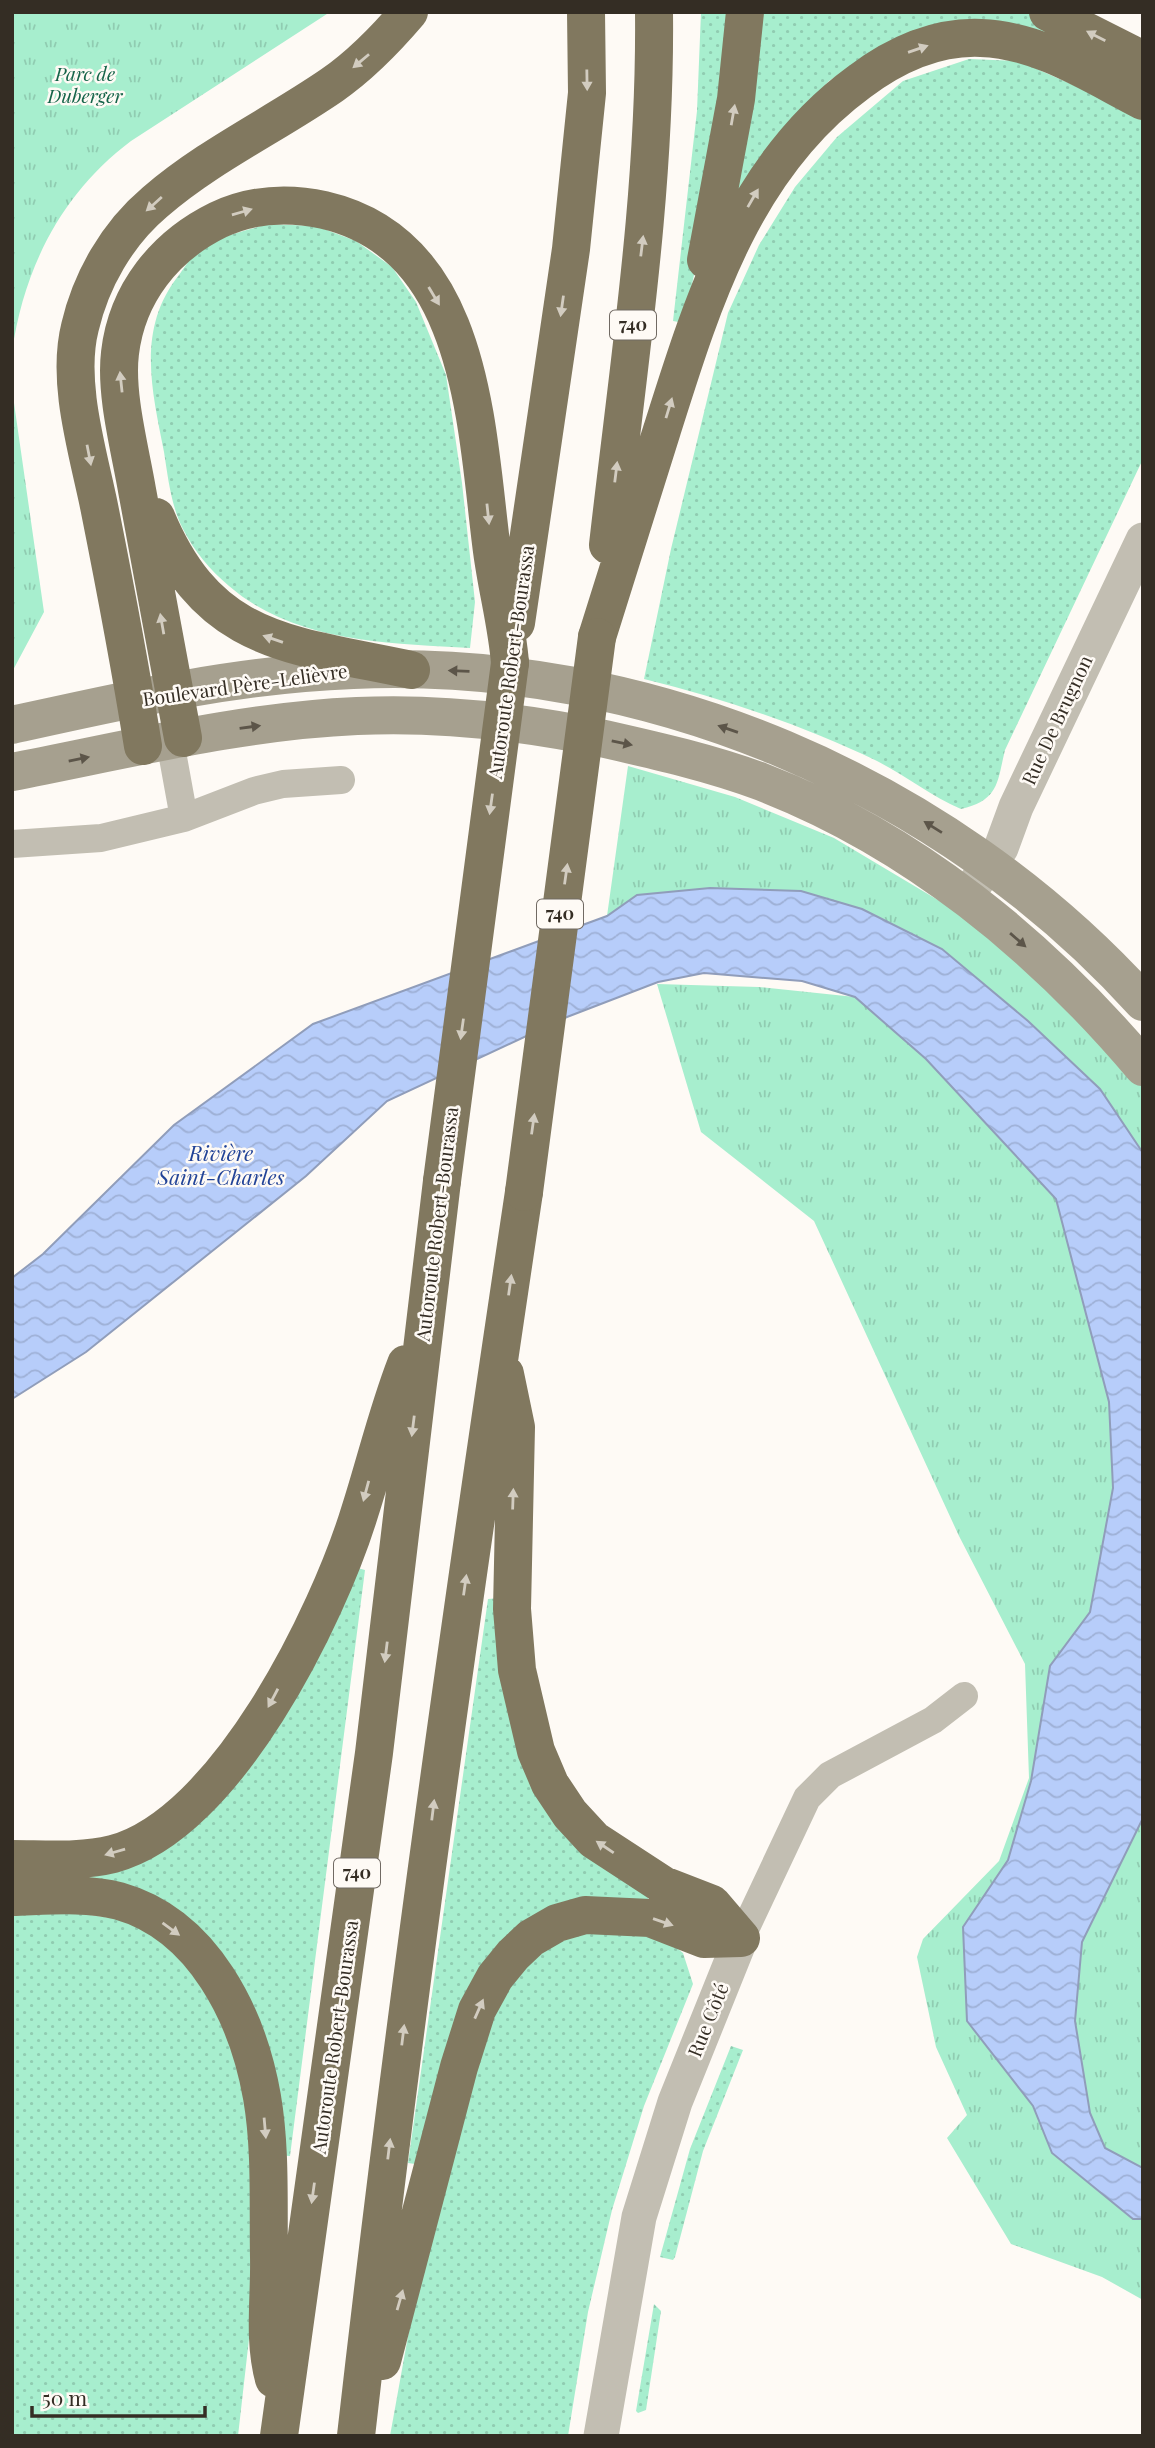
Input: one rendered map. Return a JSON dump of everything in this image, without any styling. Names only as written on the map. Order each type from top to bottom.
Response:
[{"type":"highway","points":[[165,742],[136,699],[76,390],[79,330],[95,281],[119,239],[154,202],[205,165],[334,84],[383,43],[409,12]]},
{"type":"highway","name":"Autoroute Robert-Bourassa","points":[[281,2425],[374,1753],[426,1310],[511,644],[571,248],[587,93],[586,12]]},
{"type":"highway","name":"740","points":[[358,2436],[394,2103],[441,1749],[524,1192],[597,637],[645,217],[655,80],[654,12]]},
{"type":"highway","points":[[694,327],[736,99],[745,12]]},
{"type":"highway","points":[[1048,12],[1143,60]]},
{"type":"highway","points":[[597,637],[694,327],[727,246],[765,180],[796,138],[846,92],[892,58],[930,44],[980,38],[1017,43],[1055,56],[1143,101]]},
{"type":"highway","points":[[165,742],[174,691],[130,450],[120,378],[124,333],[132,304],[151,273],[173,248],[197,230],[225,217],[280,205],[334,213],[366,226],[393,244],[414,265],[437,298],[458,343],[478,420],[492,553],[511,644]]},
{"type":"highway","points":[[130,450],[172,554],[193,586],[219,609],[248,630],[280,642],[411,670]]},
{"type":"highway","points":[[12,1859],[113,1854],[148,1840],[176,1822],[230,1766],[266,1711],[340,1567],[360,1512],[384,1421],[426,1310]]},
{"type":"highway","points":[[500,1352],[516,1427],[512,1609],[517,1670],[536,1751],[550,1784],[570,1814],[594,1840],[663,1885],[712,1904],[741,1938]]},
{"type":"highway","points":[[12,1896],[81,1896],[106,1899],[119,1901],[151,1915],[194,1948],[230,1998],[249,2042],[262,2098],[269,2225],[267,2351],[281,2425]]},
{"type":"highway","points":[[358,2436],[404,2287],[459,2067],[477,2010],[495,1977],[531,1938],[556,1923],[585,1915],[650,1918],[704,1938],[741,1938]]},
{"type":"main road","name":"Boulevard Père-Lelièvre","points":[[12,725],[174,691],[303,673],[411,670],[495,673],[585,687],[708,722],[796,755],[874,793],[991,863],[1110,966],[1143,1002]]},
{"type":"main road","points":[[12,772],[165,742],[322,718],[405,715],[487,720],[572,732],[673,755],[760,782],[835,815],[884,841],[966,896],[1081,998],[1143,1067]]},
{"type":"street","name":"Rue De Brugnon","points":[[966,896],[1001,848],[1016,807],[1143,540]]},
{"type":"street","points":[[165,742],[184,818]]},
{"type":"street","points":[[12,844],[101,838],[184,818],[254,791],[283,784],[341,780]]},
{"type":"street","name":"Rue Côté","points":[[601,2436],[639,2217],[671,2115],[741,1938],[807,1798],[830,1775],[933,1720],[964,1696]]},
{"type":"green space","name":"Parc de Duberger","points":[[12,12],[330,12],[131,141],[85,184],[50,234],[37,262],[26,290],[12,352]]},
{"type":"green space","points":[[701,12],[738,12],[729,107],[684,323],[673,321],[697,111]]},
{"type":"green space","points":[[753,12],[1028,12],[1143,71],[1143,84],[1046,39],[883,45],[829,81],[776,137],[735,197]]},
{"type":"green space","points":[[969,59],[1019,61],[1143,116],[1143,459],[1005,750],[998,781],[983,801],[961,809],[877,761],[821,736],[733,704],[644,679],[671,549],[728,313],[759,245],[795,187],[837,137],[903,81]]},
{"type":"green space","points":[[268,224],[316,226],[356,241],[392,267],[416,302],[446,375],[462,483],[475,602],[470,648],[375,641],[313,629],[283,619],[255,605],[222,580],[197,552],[183,529],[170,491],[152,383],[152,338],[157,317],[166,296],[193,255],[223,237]]},
{"type":"green space","points":[[12,389],[44,612],[12,672]]},
{"type":"green space","points":[[628,766],[735,797],[834,838],[958,912],[1057,997],[1143,1083],[1143,1153],[1100,1089],[1028,1021],[942,949],[607,916]]},
{"type":"green space","points":[[657,984],[759,987],[855,997],[926,1059],[1056,1199],[1109,1402],[1113,1488],[1090,1612],[1050,1666],[1031,1781],[1008,1860],[963,1927],[967,2021],[1033,2106],[1052,2153],[1133,2218],[1143,2219],[1143,2300],[1102,2277],[1011,2244],[947,2138],[967,2115],[936,2047],[917,1957],[923,1939],[999,1861],[1029,1778],[1025,1664],[959,1536],[814,1221],[701,1132]]},
{"type":"green space","points":[[354,1567],[365,1570],[290,2156],[276,2155],[240,1994],[85,1886],[85,1873],[149,1856]]},
{"type":"green space","points":[[500,1598],[532,1771],[651,1892],[646,1904],[522,1930],[422,2165],[408,2163],[488,1599]]},
{"type":"green space","points":[[1143,1818],[1143,2168],[1105,2148],[1090,2113],[1075,2021],[1082,1942]]},
{"type":"green space","points":[[50,1909],[138,1922],[187,1959],[235,2048],[248,2110],[256,2277],[238,2436],[12,2436],[12,1916]]},
{"type":"green space","points":[[577,1932],[661,1935],[683,1953],[693,1984],[644,2106],[612,2210],[588,2312],[568,2436],[390,2436],[412,2314],[478,2050],[515,1966]]},
{"type":"green space","points":[[731,2046],[743,2050],[703,2151],[675,2257],[673,2260],[660,2257],[690,2149]]},
{"type":"green space","points":[[654,2304],[661,2311],[646,2410],[638,2413],[636,2411]]},
{"type":"water","name":"Rivière Saint-Charles","points":[[710,888],[801,891],[862,909],[942,949],[1028,1021],[1100,1089],[1143,1153],[1143,1818],[1082,1942],[1075,2021],[1090,2113],[1105,2148],[1143,2168],[1143,2219],[1133,2219],[1052,2153],[1033,2106],[967,2021],[963,1927],[1008,1860],[1031,1781],[1050,1666],[1090,1612],[1113,1488],[1109,1402],[1056,1199],[926,1059],[855,997],[802,981],[704,973],[658,982],[567,1017],[387,1101],[306,1176],[86,1352],[12,1399],[12,1278],[43,1254],[174,1125],[313,1024],[607,916],[637,895]]}]
